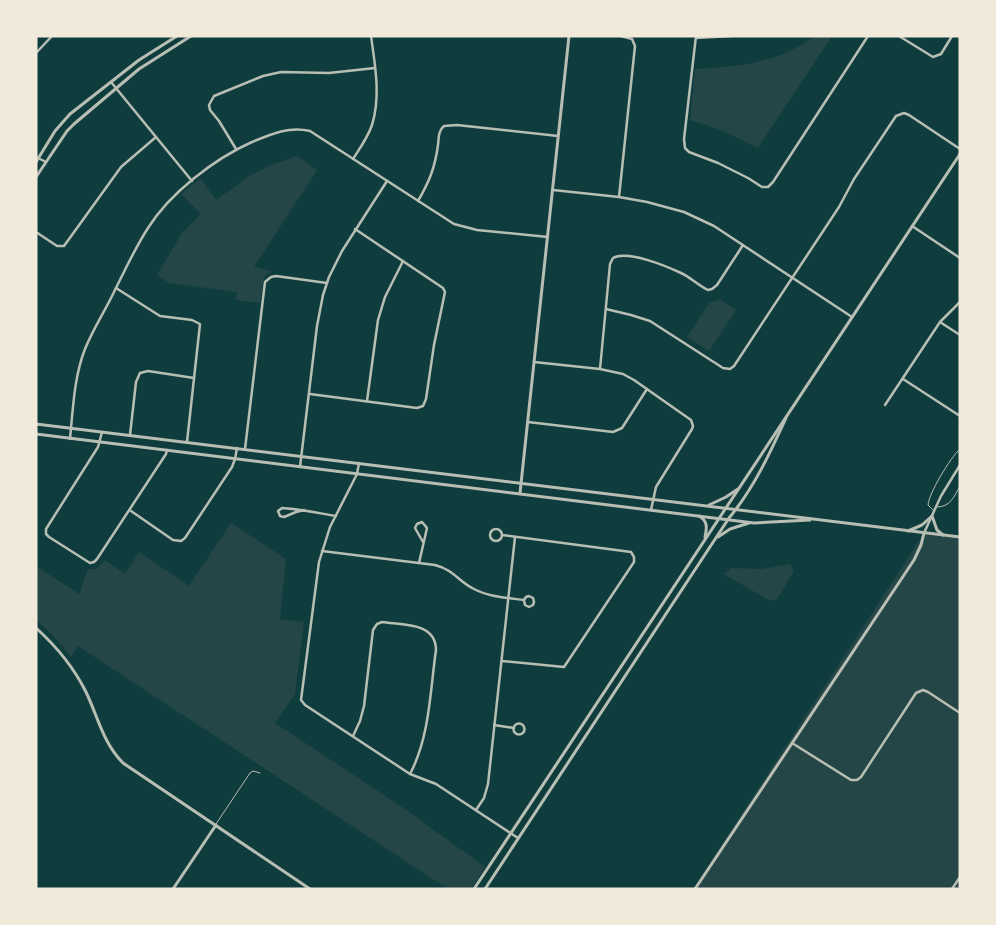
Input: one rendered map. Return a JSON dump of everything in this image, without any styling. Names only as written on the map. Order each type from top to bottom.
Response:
[{"type":"street","points":[[36,53],[52,36]]},
{"type":"street","points":[[46,162],[37,159],[55,131],[70,114],[139,60],[178,36]]},
{"type":"street","points":[[36,177],[67,131],[139,69],[191,36]]},
{"type":"street","points":[[353,158],[366,138],[374,116],[377,89],[371,36]]},
{"type":"street","points":[[520,493],[569,36]]},
{"type":"street","points":[[619,197],[635,46],[632,39],[621,36]]},
{"type":"street","points":[[731,36],[696,37],[684,139],[685,148],[689,152],[748,178],[762,187],[768,186],[773,182],[868,36]]},
{"type":"street","points":[[899,36],[933,57],[941,54],[952,36]]},
{"type":"street","points":[[236,149],[210,110],[209,105],[214,96],[255,79],[281,72],[329,73],[375,68]]},
{"type":"street","points":[[111,82],[192,181]]},
{"type":"street","points":[[606,309],[650,321],[723,368],[730,369],[734,366],[793,277],[896,116],[904,113],[909,115],[960,149]]},
{"type":"street","points":[[418,202],[430,180],[436,163],[440,129],[444,126],[457,125],[558,136]]},
{"type":"street","points":[[70,438],[80,364],[86,348],[134,252],[149,226],[174,197],[192,181],[236,149],[277,132],[298,129],[315,134],[448,221],[467,228],[548,237]]},
{"type":"street","points":[[36,232],[57,246],[64,246],[112,176],[156,137]]},
{"type":"street","points":[[474,889],[960,154]]},
{"type":"street","points":[[300,467],[319,316],[327,283],[342,251],[387,181]]},
{"type":"street","points":[[553,190],[619,197],[684,212],[714,226],[852,317]]},
{"type":"street","points":[[912,226],[960,258]]},
{"type":"street","points":[[310,394],[416,408],[423,406],[426,399],[434,345],[445,292],[440,284],[355,229]]},
{"type":"street","points":[[600,369],[611,260],[617,256],[624,255],[651,262],[682,274],[708,290],[717,285],[743,245]]},
{"type":"street","points":[[368,401],[378,320],[385,297],[404,261]]},
{"type":"street","points":[[245,449],[265,282],[271,277],[276,276],[327,283]]},
{"type":"street","points":[[116,288],[160,316],[192,320],[200,324],[187,442]]},
{"type":"street","points":[[885,405],[940,322],[960,302]]},
{"type":"street","points":[[940,322],[960,335]]},
{"type":"street","points":[[534,362],[600,369],[623,374],[692,420],[693,426],[660,479],[651,510]]},
{"type":"street","points":[[130,435],[136,382],[140,373],[148,371],[194,378]]},
{"type":"street","points":[[903,379],[960,416]]},
{"type":"street","points":[[528,422],[618,431],[622,428],[647,389]]},
{"type":"street","points":[[485,889],[729,518],[756,480],[791,408]]},
{"type":"street","points":[[36,424],[960,537]]},
{"type":"street","points":[[102,432],[101,442],[47,525],[46,534],[86,562],[94,562],[130,511],[167,450]]},
{"type":"street","points":[[36,434],[729,518],[754,523]]},
{"type":"street","points":[[130,511],[173,540],[181,541],[185,538],[232,467],[237,448]]},
{"type":"street","points":[[359,463],[357,474],[326,536],[322,551],[316,581],[302,700],[305,705],[410,774],[436,784],[518,838]]},
{"type":"street","points":[[695,889],[914,560],[941,496],[960,465]]},
{"type":"street","points":[[708,506],[726,498],[739,488]]},
{"type":"street","points":[[304,510],[284,517],[280,516],[278,511],[282,508],[304,510],[336,516]]},
{"type":"street","points":[[696,515],[702,518],[707,526],[704,540]]},
{"type":"street","points":[[907,531],[922,525],[932,516]]},
{"type":"street","points":[[932,516],[937,530],[944,535]]},
{"type":"street","points":[[716,539],[730,528],[754,523],[816,520]]},
{"type":"street","points":[[419,563],[427,528],[422,522],[415,528],[423,542]]},
{"type":"street","points":[[493,529],[498,529],[502,535],[500,540],[494,540],[490,534],[493,529]]},
{"type":"street","points":[[502,535],[631,552],[634,557],[634,562],[564,667],[502,661]]},
{"type":"street","points":[[476,810],[484,798],[488,784],[515,538]]},
{"type":"street","points":[[322,551],[419,563],[444,568],[452,572],[468,586],[482,593],[524,600],[526,597],[531,597],[534,603],[531,606],[527,606],[524,600]]},
{"type":"street","points":[[353,736],[363,714],[373,630],[377,624],[382,622],[418,627],[429,632],[433,637],[436,650],[425,734],[420,752],[410,774]]},
{"type":"street","points":[[36,628],[72,668],[86,691],[104,736],[117,756],[130,769],[310,889]]},
{"type":"street","points":[[792,743],[851,780],[857,780],[861,777],[916,693],[923,690],[928,692],[960,713]]},
{"type":"street","points":[[519,723],[523,726],[524,730],[521,734],[518,734],[514,731],[514,728],[519,723]]},
{"type":"street","points":[[494,725],[514,728]]},
{"type":"street","points":[[173,889],[216,825]]},
{"type":"street","points":[[952,889],[960,877]]},
{"type":"lane","points":[[934,511],[928,505],[928,499],[943,472],[960,449]]},
{"type":"lane","points":[[936,507],[949,504],[960,486]]},
{"type":"lane","points":[[216,825],[250,773],[253,771],[260,773]]},
{"type":"shaded area","points":[[816,36],[832,36],[758,148],[721,130],[690,120],[695,69],[752,63],[775,57]]},
{"type":"shaded area","points":[[297,156],[317,170],[254,267],[272,271],[264,277],[260,303],[236,300],[237,292],[169,283],[157,275],[182,233],[201,214],[181,194],[200,178],[216,200],[251,175],[271,165]]},
{"type":"shaded area","points":[[720,299],[736,310],[709,351],[687,337],[709,303]]},
{"type":"shaded area","points":[[231,523],[286,559],[280,619],[304,622],[295,694],[275,723],[402,807],[485,867],[471,889],[448,889],[78,646],[71,657],[50,632],[36,620],[36,566],[79,594],[88,569],[96,569],[105,560],[125,574],[139,552],[189,586]]},
{"type":"shaded area","points":[[924,533],[960,538],[960,889],[693,889]]},
{"type":"shaded area","points":[[790,564],[794,571],[777,599],[770,601],[724,574],[731,568],[761,569]]}]
